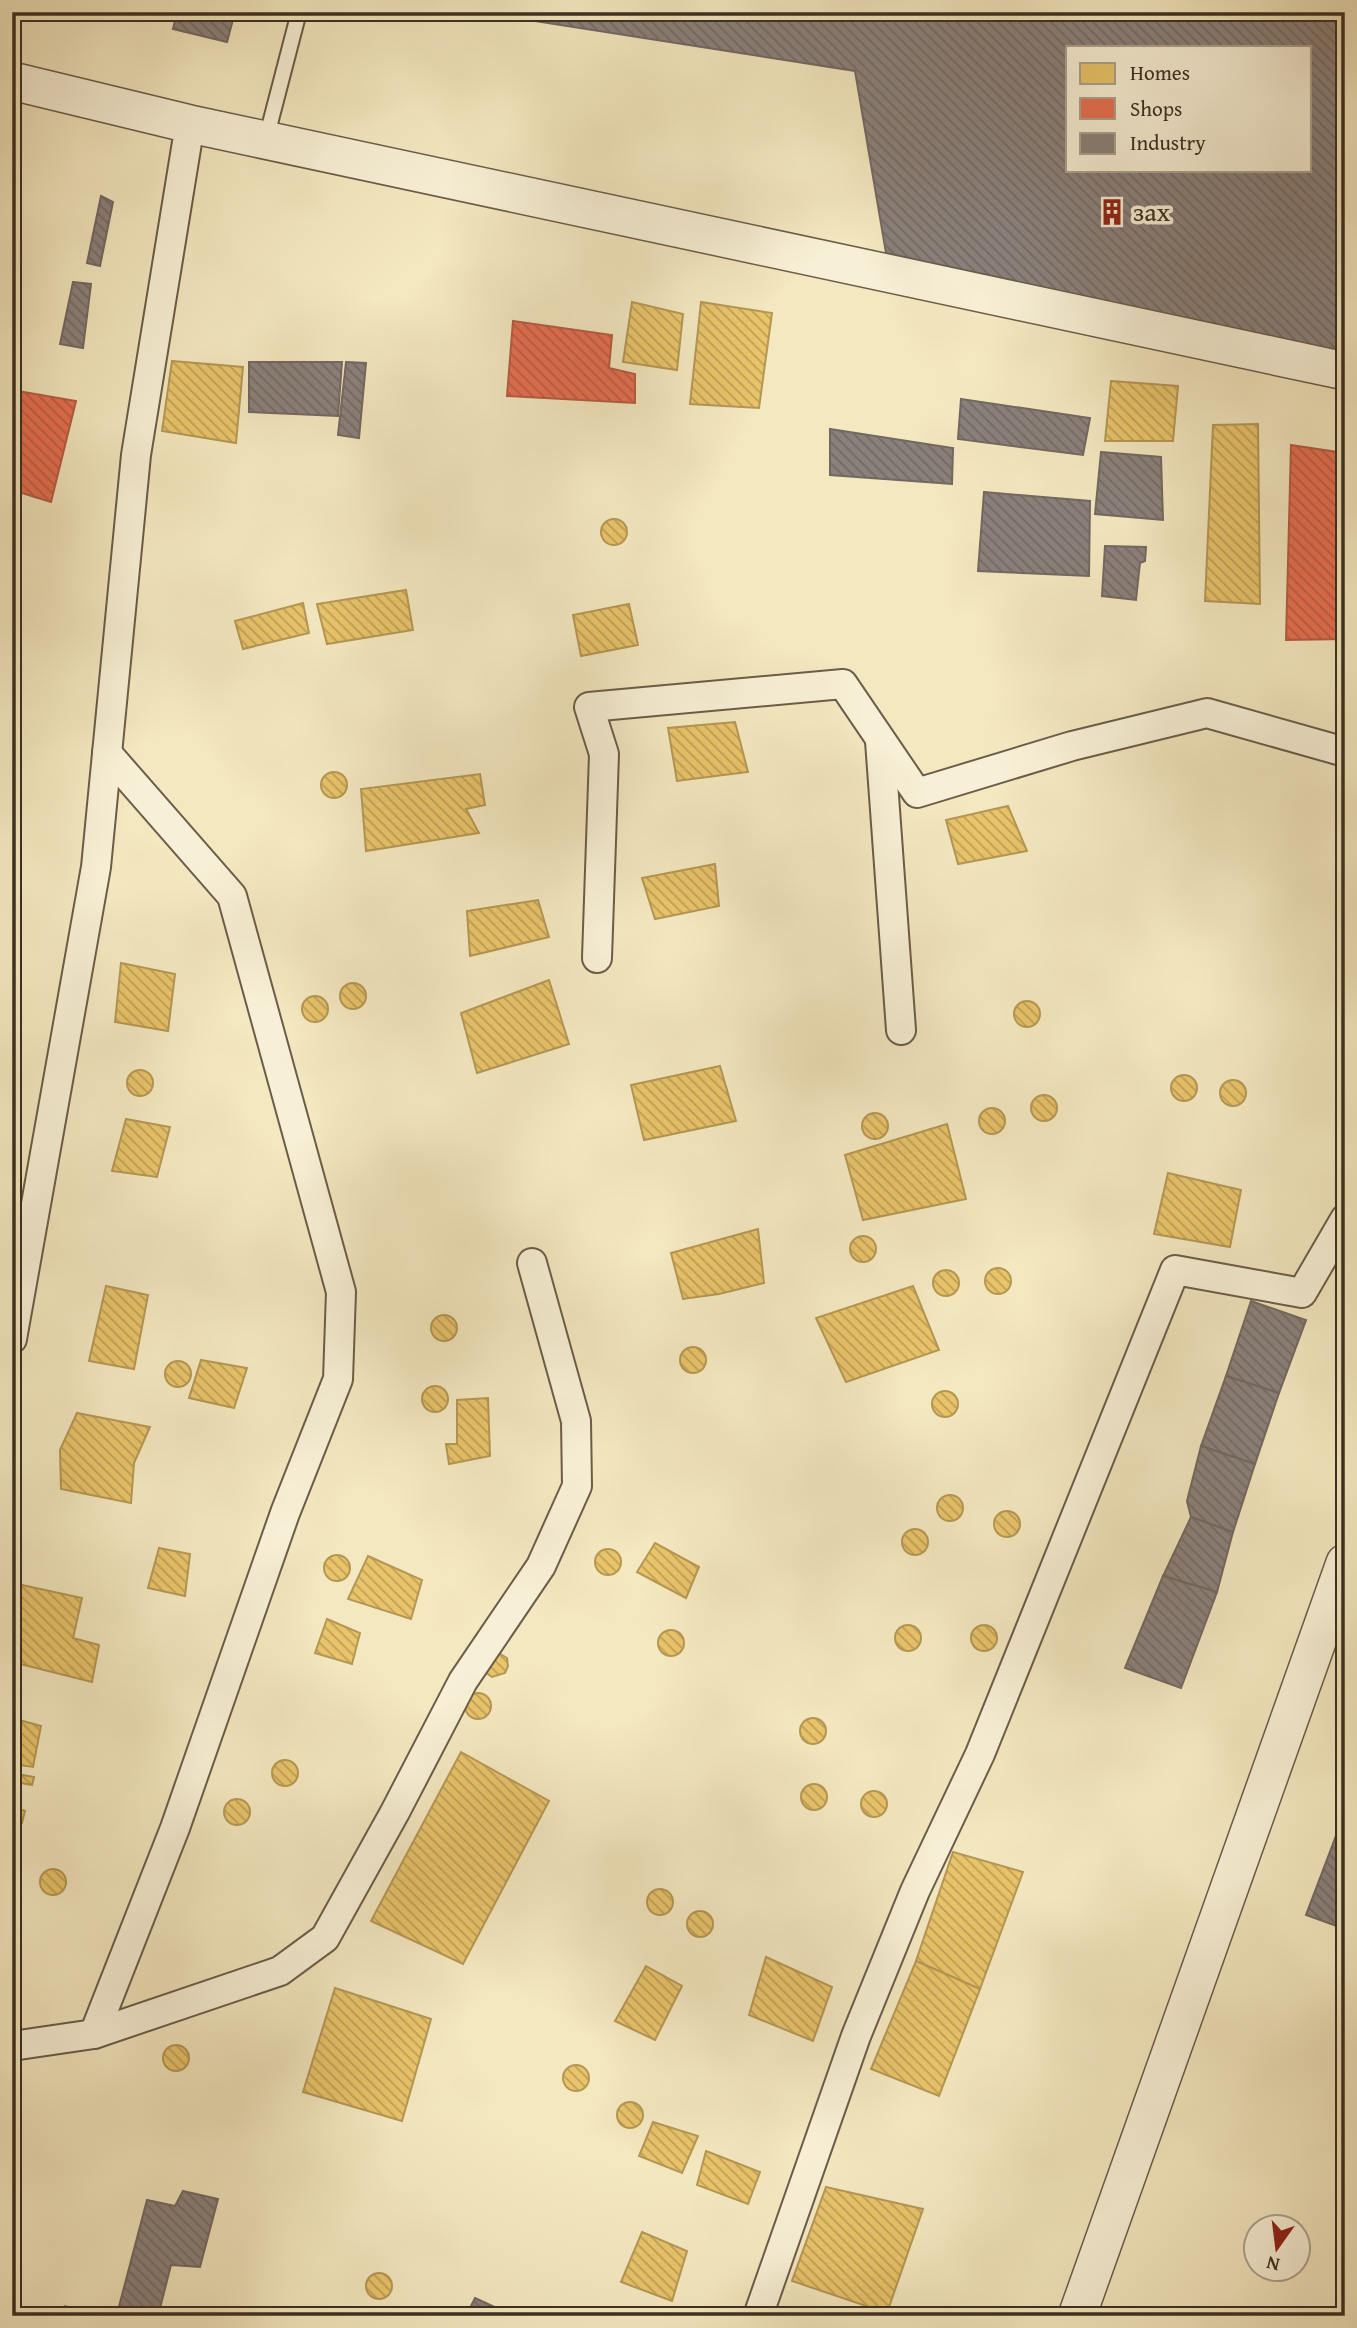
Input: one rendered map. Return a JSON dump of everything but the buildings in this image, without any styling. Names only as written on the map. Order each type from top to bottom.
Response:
[{"type":"street","points":[[12,81],[266,141],[1345,371]]},
{"type":"street","points":[[12,1339],[96,867],[136,456],[190,124]]},
{"type":"street","points":[[597,958],[604,754],[589,707],[843,684],[917,793],[1072,746],[1207,713],[1345,752]]},
{"type":"street","points":[[880,738],[901,1030]]},
{"type":"street","points":[[94,2034],[175,1828],[285,1513],[338,1379],[341,1292],[233,896],[107,753]]},
{"type":"street","points":[[758,2316],[856,2036],[915,1891],[980,1754],[1175,1270],[1302,1293],[1345,1219]]},
{"type":"street","points":[[12,2046],[94,2034],[280,1971],[325,1938],[463,1681],[541,1566],[577,1486],[576,1422],[532,1263]]},
{"type":"street","points":[[1077,2316],[1345,1563]]},
{"type":"lane","points":[[266,141],[299,12]]},
{"type":"place","name":"зах","points":[[1112,212]]}]
